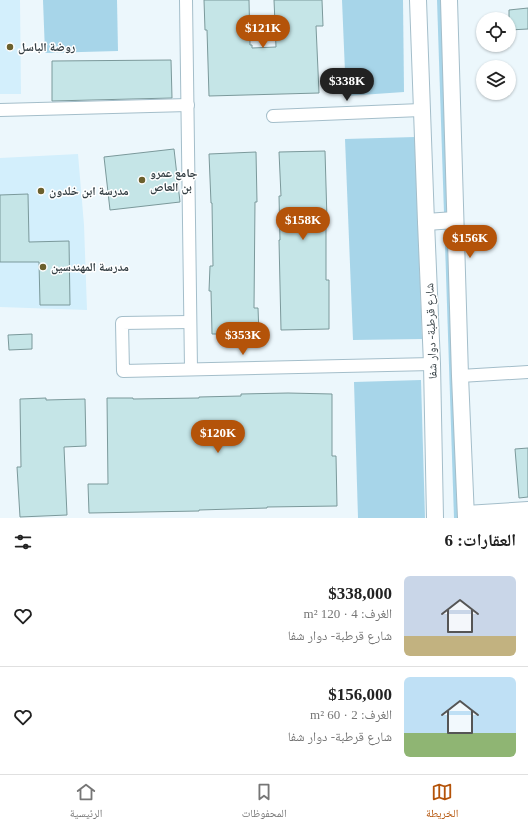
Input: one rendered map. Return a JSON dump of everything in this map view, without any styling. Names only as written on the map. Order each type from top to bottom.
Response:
[{"type":"main road","name":"شارع قرطبة- دوار شفا","points":[[418,0],[421,110],[432,364],[435,518]]},
{"type":"main road","points":[[449,0],[460,376],[466,516],[528,510]]},
{"type":"main road","points":[[426,222],[455,220]]},
{"type":"street","points":[[186,0],[191,369]]},
{"type":"street","points":[[0,110],[188,105]]},
{"type":"street","points":[[273,116],[421,110]]},
{"type":"street","points":[[190,322],[122,323],[123,371],[432,364]]},
{"type":"street","points":[[460,376],[528,372]]},
{"type":"shaded area","name":"روضة الباسل","points":[[0,0],[20,0],[21,94],[0,94]]},
{"type":"shaded area","points":[[43,0],[117,0],[118,51],[45,53]]},
{"type":"shaded area","points":[[342,0],[403,0],[404,92],[346,96]]},
{"type":"shaded area","points":[[437,0],[450,0],[467,518],[454,518]]},
{"type":"shaded area","points":[[415,137],[422,339],[353,340],[345,139]]},
{"type":"shaded area","points":[[78,154],[84,225],[87,310],[0,307],[0,158]]},
{"type":"shaded area","points":[[421,380],[425,518],[358,518],[354,382]]},
{"type":"building","points":[[204,0],[249,0],[250,45],[252,45],[252,48],[276,47],[274,0],[322,0],[323,26],[316,26],[319,93],[209,96],[207,30],[205,30]]},
{"type":"building","points":[[528,8],[528,29],[516,30],[516,12],[509,12],[509,10]]},
{"type":"building","points":[[171,60],[172,98],[52,101],[52,61]]},
{"type":"building","name":"جامع عمرو بن العاص","points":[[174,149],[180,202],[110,210],[104,157]]},
{"type":"building","points":[[325,151],[327,220],[326,280],[329,280],[329,329],[281,330],[279,196],[281,196],[279,152]]},
{"type":"building","points":[[256,152],[257,202],[255,202],[254,308],[258,308],[259,334],[212,334],[211,291],[209,291],[210,266],[213,266],[212,203],[209,154]]},
{"type":"building","points":[[28,194],[29,242],[69,241],[70,305],[40,305],[39,262],[0,262],[0,195]]},
{"type":"building","points":[[32,334],[32,349],[9,350],[8,335]]},
{"type":"building","points":[[241,394],[332,394],[332,456],[336,456],[337,506],[89,513],[88,484],[108,484],[107,398],[199,398],[241,396]]},
{"type":"building","points":[[46,398],[46,400],[85,399],[86,446],[64,447],[67,515],[20,517],[17,467],[21,467],[20,399]]},
{"type":"building","points":[[528,448],[528,497],[519,498],[515,449]]},
{"type":"place","name":"روضة الباسل","points":[[10,47]]},
{"type":"place","name":"جامع عمرو بن العاص","points":[[142,180]]},
{"type":"place","name":"مدرسة ابن خلدون","points":[[41,191]]},
{"type":"place","name":"مدرسة المهندسين","points":[[43,267]]}]
